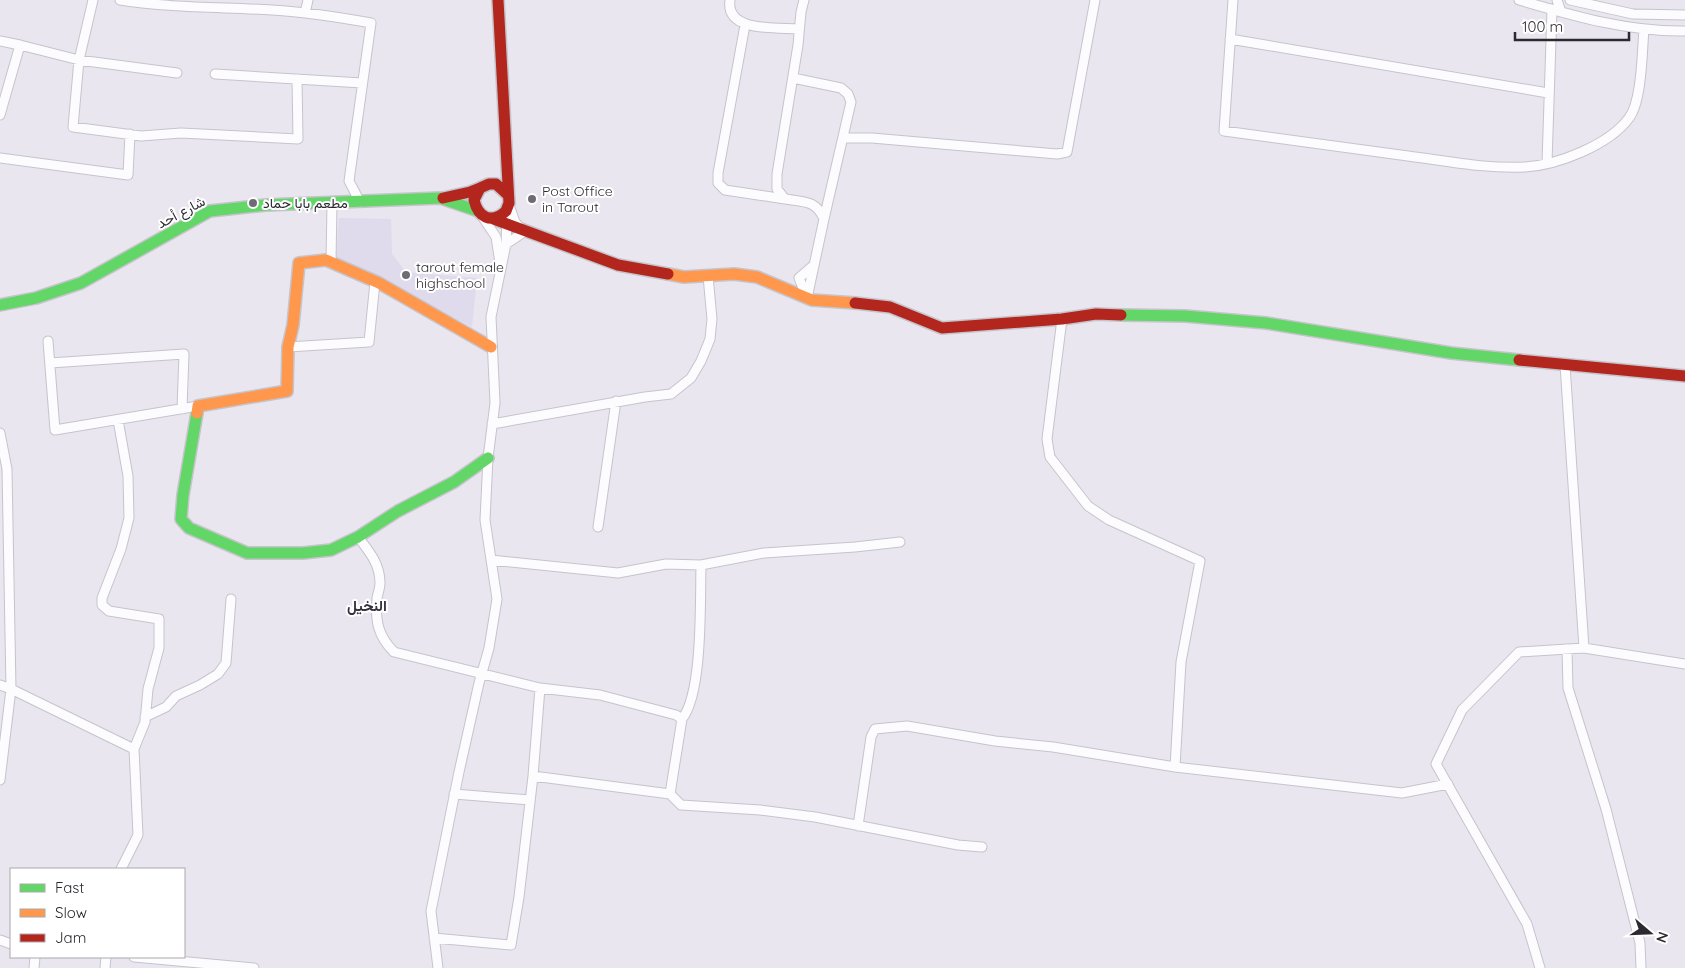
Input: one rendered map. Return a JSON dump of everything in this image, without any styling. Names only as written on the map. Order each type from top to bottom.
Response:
[{"type":"street","points":[[93,0],[79,60],[73,127],[141,136],[181,133],[298,139],[297,79]]},
{"type":"street","points":[[122,0],[196,8],[305,13],[370,23],[349,181],[360,202]]},
{"type":"street","points":[[305,13],[308,0]]},
{"type":"street","points":[[438,968],[431,911],[454,794],[489,648],[496,599],[485,520],[488,458],[495,403],[491,317],[506,244],[508,204],[498,0]]},
{"type":"street","points":[[730,0],[729,7],[734,18],[747,23],[799,28]]},
{"type":"street","points":[[785,198],[777,189],[777,174],[793,78],[800,12],[804,0]]},
{"type":"street","points":[[843,138],[872,138],[1057,154],[1067,152],[1095,0]]},
{"type":"street","points":[[1233,0],[1224,131],[1479,165],[1526,167],[1556,161],[1591,147],[1617,132],[1630,117],[1637,100],[1644,29]]},
{"type":"street","points":[[1519,0],[1622,26],[1644,29],[1683,29]]},
{"type":"street","points":[[1547,163],[1548,93],[1557,0]]},
{"type":"street","points":[[1570,0],[1633,14],[1685,15]]},
{"type":"street","points":[[747,23],[718,173],[718,183],[725,190],[809,202],[819,209],[824,219]]},
{"type":"street","points":[[1230,39],[1548,93]]},
{"type":"street","points":[[0,41],[79,60],[177,73]]},
{"type":"street","points":[[0,115],[20,45]]},
{"type":"street","points":[[215,74],[362,83]]},
{"type":"street","points":[[793,78],[841,88],[848,94],[851,102],[808,298]]},
{"type":"street","points":[[0,158],[128,175],[130,134]]},
{"type":"street","points":[[501,269],[496,236],[474,200],[495,173],[505,142]]},
{"type":"street","points":[[440,198],[470,192],[485,185],[500,185],[515,222],[524,232],[506,244]]},
{"type":"street","name":"شارع أحد","points":[[0,305],[36,298],[81,283],[210,211],[266,205],[440,198],[507,226],[618,265],[684,277],[734,274],[757,277],[812,300],[878,305],[942,328],[1062,319],[1096,314],[1185,316],[1266,323],[1451,353],[1685,376]]},
{"type":"street","points":[[331,263],[332,203]]},
{"type":"street","points":[[483,215],[500,217],[508,204]]},
{"type":"street","points":[[48,340],[55,430],[287,391],[288,347],[293,325],[299,263],[326,260],[375,282],[491,347]]},
{"type":"street","points":[[492,424],[671,394],[691,378],[701,361],[710,339],[712,319],[708,276]]},
{"type":"street","points":[[288,347],[369,342],[375,282]]},
{"type":"street","points":[[1062,319],[1047,439],[1050,457],[1088,506],[1109,520],[1200,561],[1181,662],[1175,767]]},
{"type":"street","points":[[50,363],[184,354],[182,409]]},
{"type":"street","points":[[1566,365],[1584,648]]},
{"type":"street","points":[[598,527],[616,402]]},
{"type":"street","points":[[198,406],[183,495],[181,519],[189,528],[247,553],[303,554],[331,550],[358,537],[398,511],[454,482],[488,458]]},
{"type":"street","points":[[118,420],[128,476],[129,518],[118,557],[102,598],[102,605],[109,611],[159,619],[159,648],[148,689],[146,717],[134,749],[138,835],[122,868]]},
{"type":"street","points":[[0,433],[2,457],[7,469],[11,689],[0,780]]},
{"type":"street","points":[[358,537],[375,560],[380,582],[377,600],[378,624],[384,641],[394,652],[540,688],[600,695],[676,714],[682,719]]},
{"type":"street","points":[[491,560],[618,573],[666,564],[701,565],[764,553],[900,542]]},
{"type":"street","points":[[670,794],[682,719],[687,713],[697,675],[701,565]]},
{"type":"street","points":[[0,592],[10,595]]},
{"type":"street","points":[[146,717],[166,707],[176,696],[218,674],[226,663],[231,599]]},
{"type":"street","points":[[1540,968],[1527,924],[1436,764],[1462,710],[1519,652],[1584,648],[1685,664]]},
{"type":"street","points":[[1567,649],[1568,688],[1606,809],[1640,943],[1641,968]]},
{"type":"street","points":[[0,685],[134,749]]},
{"type":"street","points":[[434,938],[511,945],[519,898],[533,776],[540,688]]},
{"type":"street","points":[[858,826],[871,737],[875,729],[907,726],[1175,767],[1402,793],[1448,784]]},
{"type":"street","points":[[533,776],[670,794],[681,805],[760,810],[815,817],[958,845],[982,847]]},
{"type":"street","points":[[454,794],[530,800]]},
{"type":"street","points":[[430,968],[436,952]]},
{"type":"street","points":[[141,958],[192,965],[254,968]]},
{"type":"shaded area","name":"tarout female highschool","points":[[339,218],[391,219],[392,254],[406,272],[477,278],[472,327],[336,257]]},
{"type":"traffic: fast","points":[[0,305],[36,298],[81,283],[210,211],[266,205],[440,198],[478,211]]},
{"type":"traffic: fast","points":[[1121,315],[1185,316],[1266,323],[1451,353],[1519,360]]},
{"type":"traffic: fast","points":[[197,413],[183,495],[181,519],[189,528],[247,553],[303,553],[331,550],[358,537],[398,511],[454,482],[488,458]]},
{"type":"traffic: slow","points":[[197,413],[198,406],[287,391],[288,347],[293,325],[299,263],[326,260],[379,283],[491,347]]},
{"type":"traffic: slow","points":[[668,274],[684,277],[734,274],[757,277],[812,300],[855,303]]},
{"type":"traffic: jam","points":[[498,0],[509,203],[506,211],[495,218],[490,218],[482,215],[474,200],[480,188],[489,184],[496,184],[508,195]]},
{"type":"traffic: jam","points":[[443,198],[480,188]]},
{"type":"traffic: jam","points":[[491,218],[618,265],[668,274]]},
{"type":"traffic: jam","points":[[855,303],[890,307],[942,328],[1062,319],[1096,314],[1121,315]]},
{"type":"traffic: jam","points":[[1519,360],[1685,376]]},
{"type":"place","name":"Post Office in Tarout","points":[[532,199]]},
{"type":"place","name":"مطعم بابا حماد","points":[[253,203]]},
{"type":"place","name":"tarout female highschool","points":[[406,275]]},
{"type":"district","name":"النخيل","points":[[367,606]]}]
